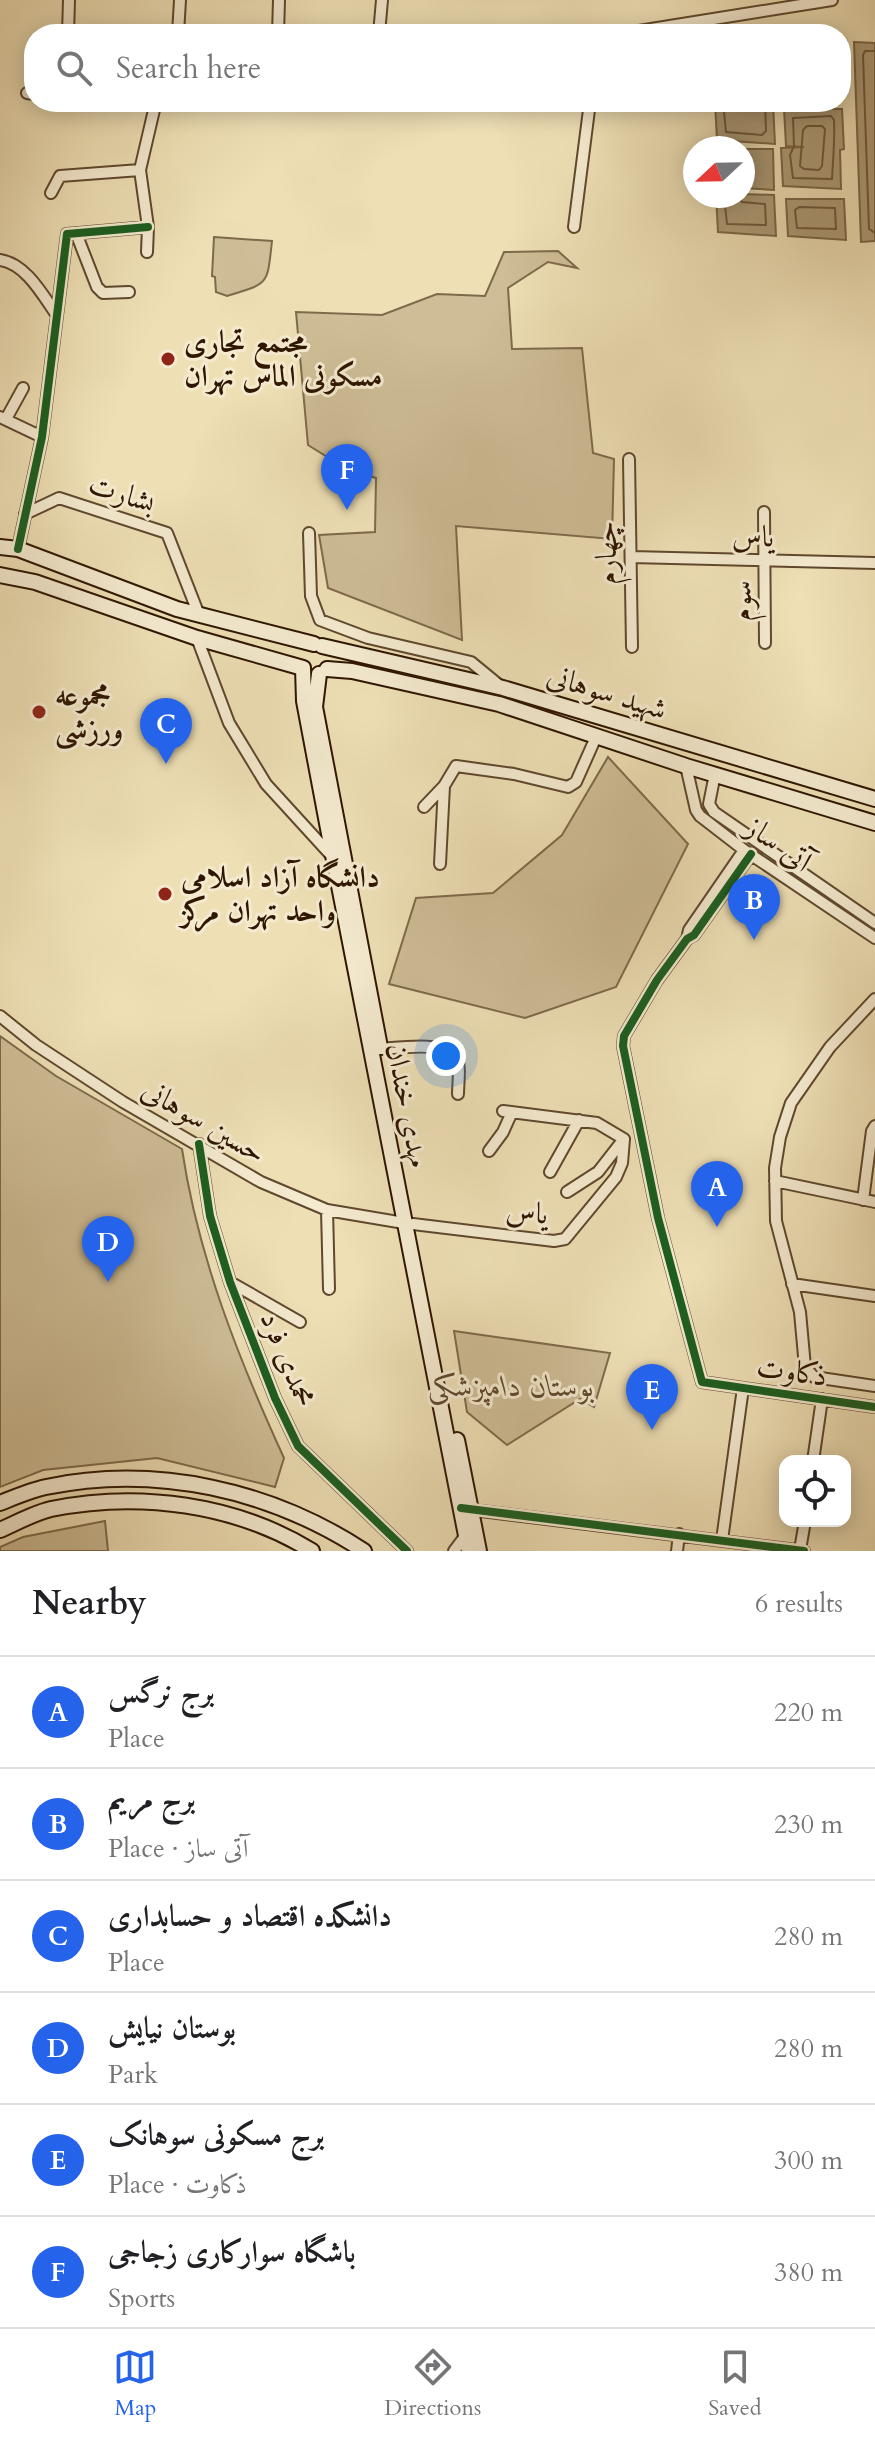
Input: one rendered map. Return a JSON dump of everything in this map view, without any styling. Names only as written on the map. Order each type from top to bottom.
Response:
[{"type":"main road","name":"شهید سوهانی","points":[[0,547],[18,549],[135,595],[199,615],[503,688],[875,799]]},
{"type":"main road","points":[[0,575],[35,582],[197,638],[303,668],[310,673],[323,671],[330,656],[318,645],[303,651],[300,659],[303,668]]},
{"type":"main road","name":"مهدی خندان","points":[[303,668],[304,701],[408,1224],[466,1509],[479,1551]]},
{"type":"main road","name":"شهید سوهانی","points":[[323,671],[352,671],[499,704],[686,766],[875,823]]},
{"type":"main road","name":"مهدی خندان","points":[[323,671],[315,707],[380,1049],[408,1224]]},
{"type":"main road","points":[[499,704],[503,688]]},
{"type":"main road","points":[[0,1503],[44,1487],[88,1480],[134,1478],[192,1484],[249,1496],[295,1513],[364,1551]]},
{"type":"main road","points":[[0,1530],[49,1509],[117,1501],[155,1503],[194,1506],[235,1517],[272,1530],[312,1551]]},
{"type":"main road","name":"مهدی خندان","points":[[466,1509],[469,1551]]},
{"type":"street","points":[[68,24],[69,0]]},
{"type":"street","points":[[179,24],[180,0]]},
{"type":"street","points":[[278,24],[279,0]]},
{"type":"street","points":[[380,24],[382,0]]},
{"type":"street","points":[[682,24],[832,0]]},
{"type":"street","points":[[147,252],[148,227],[140,170],[154,112]]},
{"type":"street","points":[[574,227],[589,112]]},
{"type":"street","points":[[51,193],[60,176],[140,170]]},
{"type":"street","points":[[18,549],[42,437],[67,234],[148,227]]},
{"type":"street","points":[[76,233],[97,287],[103,293],[129,292]]},
{"type":"street","points":[[0,260],[9,261],[29,277],[56,314]]},
{"type":"street","points":[[23,388],[3,418],[42,437]]},
{"type":"street","name":"چهارم","points":[[629,459],[632,647]]},
{"type":"street","name":"بشارت","points":[[25,514],[59,498],[167,533],[199,615]]},
{"type":"street","name":"سوم","points":[[764,512],[765,643]]},
{"type":"street","points":[[309,533],[311,596],[320,620],[368,638],[471,662],[503,688]]},
{"type":"street","name":"یاس","points":[[631,557],[875,563]]},
{"type":"street","points":[[197,638],[229,723],[266,784],[329,853]]},
{"type":"street","points":[[440,864],[444,786],[450,772],[460,765],[568,787],[573,785],[596,737]]},
{"type":"street","name":"آتی ساز","points":[[686,766],[700,816],[747,852],[875,938]]},
{"type":"street","name":"آتی ساز","points":[[715,774],[709,804],[711,808],[875,923]]},
{"type":"street","points":[[424,807],[444,786]]},
{"type":"street","name":"ذکاوت","points":[[747,852],[689,930],[687,939],[657,980],[624,1036],[623,1046],[658,1218],[702,1382],[871,1407]]},
{"type":"street","points":[[798,886],[805,876]]},
{"type":"street","points":[[871,1407],[873,1385],[814,1377],[805,1367],[800,1312],[776,1221],[775,1181],[780,1137],[791,1103],[830,1047],[875,999]]},
{"type":"street","name":"حسین سوهانی","points":[[0,1016],[36,1045],[123,1102],[261,1182],[327,1210],[408,1224]]},
{"type":"street","points":[[380,1049],[434,1046],[451,1051],[457,1059],[458,1094]]},
{"type":"street","points":[[489,1151],[503,1132],[508,1112],[597,1123],[624,1139],[598,1172],[567,1192]]},
{"type":"street","points":[[550,1172],[579,1120]]},
{"type":"street","points":[[863,1200],[875,1126]]},
{"type":"street","name":"یاس","points":[[408,1224],[554,1241],[565,1239],[616,1177],[622,1163],[624,1139]]},
{"type":"street","name":"محمدی فرد","points":[[199,1144],[210,1216],[230,1282],[275,1398],[298,1446],[407,1551]]},
{"type":"street","points":[[775,1181],[875,1202]]},
{"type":"street","points":[[327,1210],[329,1289]]},
{"type":"street","points":[[230,1282],[300,1322]]},
{"type":"street","points":[[792,1284],[875,1296]]},
{"type":"street","points":[[722,1540],[743,1388]]},
{"type":"street","points":[[814,1455],[822,1399]]},
{"type":"street","points":[[466,1509],[802,1551],[804,1527]]},
{"type":"street","points":[[677,1551],[679,1534]]},
{"type":"street","points":[[454,1551],[466,1535]]},
{"type":"green space","points":[[214,237],[272,241],[264,280],[227,296],[216,292],[215,277],[212,276]]},
{"type":"green space","points":[[558,251],[577,268],[548,262],[508,288],[512,349],[582,348],[593,453],[614,459],[612,539],[456,526],[462,640],[328,588],[319,535],[375,532],[376,478],[345,468],[308,445],[296,312],[382,315],[437,294],[485,296],[504,252]]},
{"type":"green space","points":[[608,757],[688,844],[616,987],[525,1018],[389,984],[416,898],[493,893],[562,835]]},
{"type":"green space","points":[[0,1036],[56,1076],[182,1149],[209,1268],[251,1384],[284,1458],[275,1487],[157,1458],[43,1470],[0,1487]]},
{"type":"green space","name":"بوستان دامپزشکی","points":[[454,1331],[610,1353],[594,1407],[580,1399],[507,1445],[467,1412]]},
{"type":"green space","points":[[105,1521],[108,1551],[0,1551],[0,1547],[23,1537]]},
{"type":"water","points":[[854,42],[875,43],[875,241],[861,242]]},
{"type":"water","points":[[716,112],[773,112],[775,144],[755,143],[755,136],[717,136]]},
{"type":"water","points":[[784,112],[842,112],[844,149],[840,150],[841,189],[783,186],[781,148],[804,147],[786,146]]},
{"type":"water","points":[[755,149],[773,149],[774,190],[755,189]]},
{"type":"water","points":[[755,194],[774,195],[776,236],[718,232],[717,208],[755,208]]},
{"type":"water","points":[[786,199],[844,199],[846,240],[788,236]]},
{"type":"cycle path","points":[[18,549],[42,437],[67,234],[148,227]]},
{"type":"cycle path","points":[[751,854],[694,935],[687,939],[657,980],[624,1036],[623,1046],[658,1218],[702,1382],[875,1407]]},
{"type":"cycle path","points":[[199,1144],[210,1216],[230,1282],[275,1398],[298,1446],[407,1551]]},
{"type":"cycle path","points":[[461,1508],[804,1551]]},
{"type":"place","name":"مجتمع تجاری مسکونی الماس تهران","points":[[168,359]]},
{"type":"place","name":"باشگاه سواركاری زجاجی","points":[[347,510]]},
{"type":"place","name":"مجموعه ورزشی","points":[[39,712]]},
{"type":"place","name":"دانشکده اقتصاد و حسابداری","points":[[166,764]]},
{"type":"place","name":"دانشگاه آزاد اسلامی واحد تهران مرکز","points":[[165,894]]},
{"type":"place","name":"برج مریم","points":[[754,940]]},
{"type":"place","name":"برج نرگس","points":[[717,1227]]},
{"type":"place","name":"بوستان نیایش","points":[[108,1282]]},
{"type":"place","name":"برج مسکونی سوهانک","points":[[652,1430]]}]
